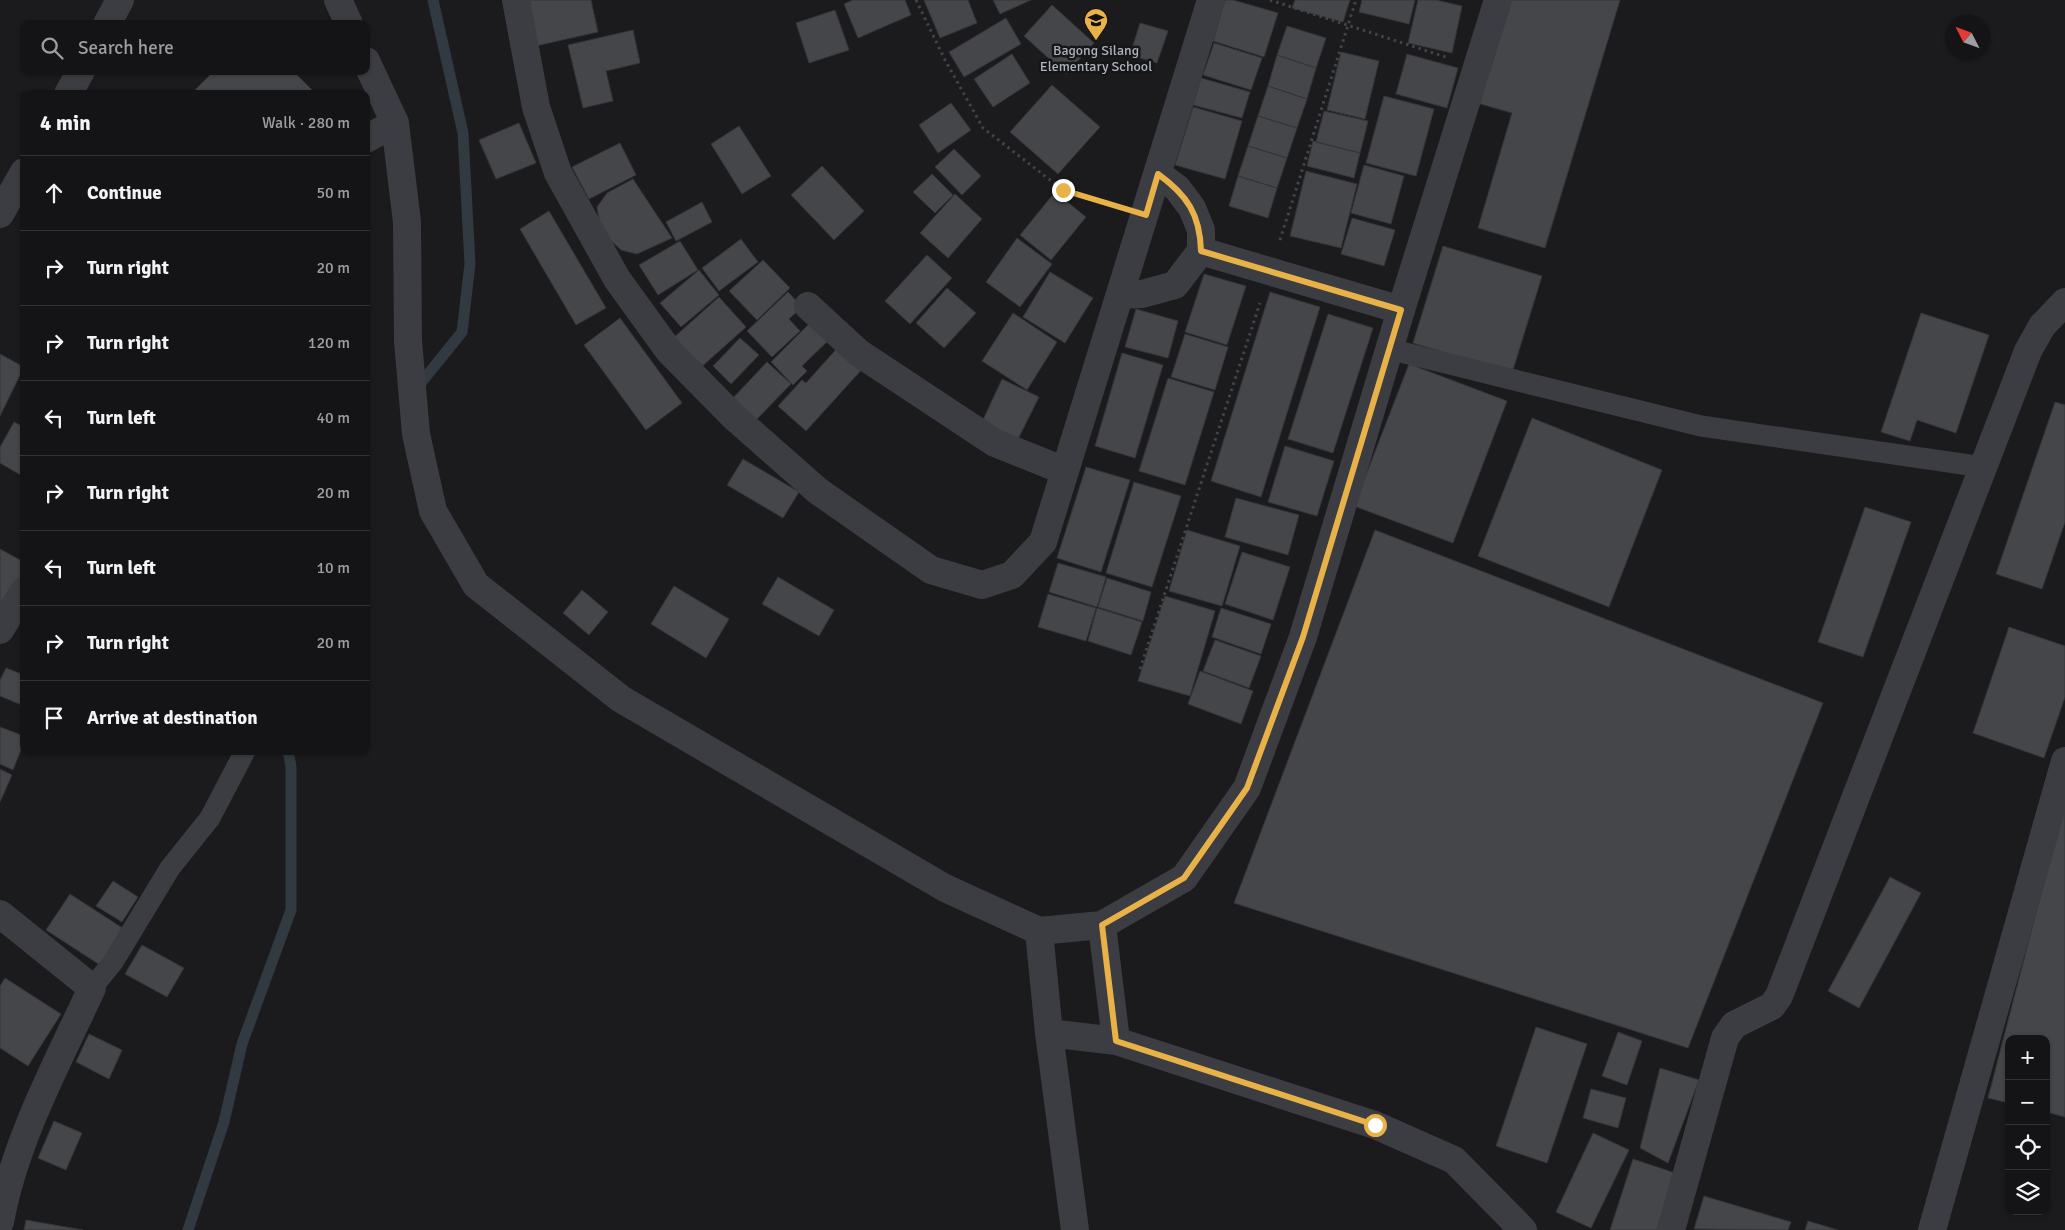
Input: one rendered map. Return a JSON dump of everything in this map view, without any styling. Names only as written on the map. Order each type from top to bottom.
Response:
[{"type":"street","points":[[109,20],[120,0]]},
{"type":"street","points":[[338,0],[347,20]]},
{"type":"street","points":[[516,0],[536,107],[558,173],[617,279],[669,350],[733,416],[818,491],[931,570],[982,586],[1012,575],[1042,542],[1146,215],[1211,0]]},
{"type":"street","points":[[370,70],[395,123],[407,222],[408,341],[416,434],[433,511],[476,585],[621,700],[945,888],[1039,931],[1102,925],[1184,878],[1247,788],[1303,637],[1401,310],[1498,0]]},
{"type":"street","points":[[70,90],[78,75]]},
{"type":"street","points":[[370,137],[395,123]]},
{"type":"street","points":[[1120,295],[1142,294],[1175,285],[1201,251],[1201,230],[1192,208],[1177,188],[1158,174]]},
{"type":"street","points":[[0,214],[20,179]]},
{"type":"street","points":[[1201,251],[1401,310]]},
{"type":"street","points":[[1671,1230],[1725,1038],[1734,1025],[1772,1006],[1779,996],[2028,350],[2042,326],[2064,303]]},
{"type":"street","points":[[808,306],[859,353],[995,443],[1065,471]]},
{"type":"street","points":[[0,630],[20,598]]},
{"type":"street","points":[[1932,1230],[2065,761]]},
{"type":"street","points":[[0,914],[92,988],[36,1109],[6,1190],[0,1222]]},
{"type":"street","points":[[1102,925],[1116,1041]]},
{"type":"street","points":[[1039,931],[1049,1034],[1075,1230]]},
{"type":"street","points":[[1049,1034],[1116,1041],[1375,1125],[1454,1160],[1523,1230]]},
{"type":"lane","points":[[1390,349],[1701,426],[1983,467]]},
{"type":"lane","points":[[92,988],[118,955],[170,868],[210,818],[243,755]]},
{"type":"path","points":[[916,0],[983,128],[1063,190],[1146,215]]},
{"type":"path","points":[[1270,0],[1347,27],[1478,67]]},
{"type":"path","points":[[1140,669],[1270,272],[1356,0]]},
{"type":"building","points":[[521,0],[591,0],[598,32],[531,47]]},
{"type":"building","points":[[853,0],[905,0],[911,15],[858,38],[844,4]]},
{"type":"building","points":[[924,0],[968,0],[977,23],[940,38]]},
{"type":"building","points":[[993,0],[1031,0],[1000,14]]},
{"type":"building","points":[[1225,0],[1233,0],[1278,13],[1264,57],[1213,41]]},
{"type":"building","points":[[1295,0],[1350,0],[1343,22],[1292,8]]},
{"type":"building","points":[[1362,0],[1415,0],[1409,24],[1359,12]]},
{"type":"building","points":[[1418,0],[1436,0],[1462,6],[1452,53],[1408,43]]},
{"type":"building","points":[[1508,0],[1620,0],[1545,248],[1478,228],[1512,113],[1477,103]]},
{"type":"building","points":[[1052,5],[1094,43],[1066,74],[1024,36]]},
{"type":"building","points":[[835,10],[849,50],[809,63],[796,23]]},
{"type":"building","points":[[1006,18],[1021,44],[964,77],[949,52]]},
{"type":"building","points":[[1140,23],[1168,31],[1157,63],[1130,55]]},
{"type":"building","points":[[1287,26],[1326,38],[1316,68],[1277,55]]},
{"type":"building","points":[[633,30],[640,63],[606,71],[613,101],[583,108],[568,45]]},
{"type":"building","points":[[1214,43],[1262,58],[1251,90],[1203,75]]},
{"type":"building","points":[[1341,52],[1379,61],[1365,119],[1327,110]]},
{"type":"building","points":[[1012,54],[1030,83],[993,107],[974,79]]},
{"type":"building","points":[[1407,54],[1458,68],[1447,108],[1396,94]]},
{"type":"building","points":[[1277,55],[1316,68],[1307,99],[1268,86]]},
{"type":"building","points":[[210,75],[297,75],[312,90],[195,90]]},
{"type":"building","points":[[1201,78],[1250,92],[1242,118],[1193,105]]},
{"type":"building","points":[[1052,85],[1100,127],[1058,174],[1010,132]]},
{"type":"building","points":[[1268,86],[1307,99],[1297,128],[1258,116]]},
{"type":"building","points":[[1384,96],[1434,109],[1416,176],[1366,163]]},
{"type":"building","points":[[951,103],[971,130],[938,153],[919,125]]},
{"type":"building","points":[[1193,107],[1242,121],[1225,179],[1175,165]]},
{"type":"building","points":[[1324,111],[1368,121],[1360,153],[1316,142]]},
{"type":"building","points":[[1258,116],[1297,128],[1287,158],[1248,146]]},
{"type":"building","points":[[519,123],[536,163],[496,179],[479,140]]},
{"type":"building","points":[[739,126],[771,176],[742,194],[711,144]]},
{"type":"building","points":[[1313,141],[1360,153],[1354,178],[1307,166]]},
{"type":"building","points":[[620,143],[636,175],[589,199],[572,167]]},
{"type":"building","points":[[1248,146],[1287,158],[1277,188],[1238,176]]},
{"type":"building","points":[[954,149],[981,176],[962,195],[935,167]]},
{"type":"building","points":[[1364,165],[1404,176],[1391,224],[1351,213]]},
{"type":"building","points":[[822,166],[864,211],[834,240],[791,195]]},
{"type":"building","points":[[1306,171],[1357,184],[1341,248],[1290,236]]},
{"type":"building","points":[[932,174],[953,195],[935,213],[913,192]]},
{"type":"building","points":[[1238,176],[1277,188],[1268,218],[1229,206]]},
{"type":"building","points":[[633,179],[672,238],[637,254],[621,250],[607,237],[600,225],[597,207],[607,193]]},
{"type":"building","points":[[1055,192],[1086,217],[1051,260],[1020,235]]},
{"type":"building","points":[[955,194],[982,219],[948,258],[920,233]]},
{"type":"building","points":[[702,202],[712,222],[676,241],[666,222]]},
{"type":"building","points":[[549,211],[606,308],[576,325],[520,229]]},
{"type":"building","points":[[1352,218],[1395,230],[1384,266],[1341,254]]},
{"type":"building","points":[[1017,238],[1052,264],[1020,307],[986,282]]},
{"type":"building","points":[[741,239],[758,262],[719,291],[702,268]]},
{"type":"building","points":[[680,241],[698,270],[658,295],[639,265]]},
{"type":"building","points":[[1443,246],[1542,276],[1512,373],[1413,343]]},
{"type":"building","points":[[927,255],[952,278],[910,324],[885,301]]},
{"type":"building","points":[[763,260],[790,288],[757,320],[729,291]]},
{"type":"building","points":[[699,270],[719,295],[681,327],[660,303]]},
{"type":"building","points":[[1050,272],[1093,298],[1065,343],[1023,317]]},
{"type":"building","points":[[1204,274],[1246,286],[1227,345],[1185,332]]},
{"type":"building","points":[[947,288],[976,313],[944,348],[916,323]]},
{"type":"building","points":[[788,292],[802,307],[789,319],[800,331],[772,357],[747,331]]},
{"type":"building","points":[[1270,292],[1320,307],[1261,497],[1211,481]]},
{"type":"building","points":[[719,297],[746,327],[698,370],[671,340]]},
{"type":"building","points":[[1136,309],[1178,321],[1168,358],[1125,347]]},
{"type":"building","points":[[1013,313],[1057,342],[1027,390],[982,361]]},
{"type":"building","points":[[1921,313],[1989,335],[1956,433],[1917,420],[1910,441],[1881,432]]},
{"type":"building","points":[[1328,314],[1373,328],[1333,453],[1288,439]]},
{"type":"building","points":[[816,317],[834,335],[802,366],[807,371],[793,385],[771,362]]},
{"type":"building","points":[[620,318],[682,403],[646,430],[584,345]]},
{"type":"building","points":[[1185,334],[1228,347],[1215,390],[1171,377]]},
{"type":"building","points":[[740,338],[759,355],[731,384],[713,366]]},
{"type":"building","points":[[840,345],[865,366],[806,431],[778,406],[802,380],[806,383]]},
{"type":"building","points":[[1122,353],[1163,365],[1135,458],[1095,446]]},
{"type":"building","points":[[0,354],[20,365],[20,375],[0,416]]},
{"type":"building","points":[[767,362],[791,384],[755,421],[732,399]]},
{"type":"building","points":[[1409,364],[1507,401],[1453,543],[1354,506]]},
{"type":"building","points":[[1168,378],[1214,392],[1185,485],[1139,471]]},
{"type":"building","points":[[1002,379],[1039,397],[1018,439],[982,422]]},
{"type":"building","points":[[2055,402],[2065,405],[2065,522],[2042,589],[1996,574]]},
{"type":"building","points":[[1532,418],[1662,470],[1609,607],[1478,556]]},
{"type":"building","points":[[14,422],[20,425],[20,475],[0,463],[0,447]]},
{"type":"building","points":[[1285,446],[1334,461],[1317,516],[1268,502]]},
{"type":"building","points":[[743,459],[799,492],[783,518],[727,485]]},
{"type":"building","points":[[1086,467],[1130,480],[1101,572],[1057,558]]},
{"type":"building","points":[[1134,482],[1181,496],[1152,587],[1106,573]]},
{"type":"building","points":[[1236,498],[1299,515],[1288,555],[1225,537]]},
{"type":"building","points":[[1865,507],[1911,522],[1863,657],[1818,642]]},
{"type":"building","points":[[1187,530],[1240,546],[1222,606],[1169,591]]},
{"type":"building","points":[[1375,530],[1823,703],[1688,1048],[1234,903]]},
{"type":"building","points":[[0,549],[20,560],[20,587],[0,605]]},
{"type":"building","points":[[1242,552],[1290,567],[1273,620],[1225,604]]},
{"type":"building","points":[[1058,563],[1106,577],[1097,607],[1049,592]]},
{"type":"building","points":[[778,577],[834,610],[819,636],[762,604]]},
{"type":"building","points":[[1107,578],[1151,592],[1143,621],[1098,607]]},
{"type":"building","points":[[674,586],[729,619],[706,658],[651,624]]},
{"type":"building","points":[[582,590],[608,612],[589,635],[563,613]]},
{"type":"building","points":[[1048,594],[1096,608],[1086,641],[1038,627]]},
{"type":"building","points":[[1165,596],[1215,611],[1190,696],[1138,681]]},
{"type":"building","points":[[1097,608],[1142,622],[1131,655],[1088,641]]},
{"type":"building","points":[[1221,608],[1271,624],[1261,654],[1212,637]]},
{"type":"building","points":[[2009,627],[2065,646],[2065,697],[2044,758],[1973,733]]},
{"type":"building","points":[[1215,640],[1261,656],[1249,688],[1203,671]]},
{"type":"building","points":[[6,668],[20,673],[20,704],[0,696],[0,680]]},
{"type":"building","points":[[1200,671],[1253,691],[1241,724],[1188,704]]},
{"type":"building","points":[[0,727],[20,734],[20,752],[13,770],[0,764]]},
{"type":"building","points":[[0,769],[12,775],[0,802]]},
{"type":"building","points":[[2065,801],[2065,1117],[2050,1113],[2050,1035],[2005,1035],[2005,1102],[1988,1098]]},
{"type":"building","points":[[1890,877],[1921,893],[1859,1008],[1828,991]]},
{"type":"building","points":[[113,881],[138,897],[122,922],[96,906]]},
{"type":"building","points":[[70,894],[124,929],[100,965],[46,930]]},
{"type":"building","points":[[142,945],[184,968],[167,997],[125,974]]},
{"type":"building","points":[[5,978],[61,1014],[28,1066],[0,1048],[0,986]]},
{"type":"building","points":[[1536,1027],[1587,1044],[1547,1163],[1496,1146]]},
{"type":"building","points":[[1618,1032],[1642,1041],[1627,1085],[1602,1076]]},
{"type":"building","points":[[89,1034],[122,1050],[109,1079],[76,1062]]},
{"type":"building","points":[[1660,1068],[1699,1080],[1668,1163],[1640,1148]]},
{"type":"building","points":[[1591,1089],[1626,1098],[1618,1128],[1583,1118]]},
{"type":"building","points":[[54,1121],[82,1133],[66,1170],[38,1158]]},
{"type":"building","points":[[1593,1133],[1629,1150],[1591,1228],[1556,1212]]},
{"type":"building","points":[[1633,1159],[1675,1173],[1657,1230],[1610,1230]]},
{"type":"building","points":[[1704,1196],[1791,1222],[1788,1230],[1694,1229]]},
{"type":"building","points":[[26,1220],[83,1230],[24,1230]]},
{"type":"building","points":[[1808,1221],[1838,1230],[1805,1230]]},
{"type":"waterway","points":[[416,389],[462,332],[470,264],[463,133],[433,0]]},
{"type":"waterway","points":[[188,1230],[224,1122],[242,1044],[291,910],[291,767],[289,755]]},
{"type":"place","name":"Bagong Silang Elementary School","points":[[1096,41]]},
{"type":"route","points":[[1063,190],[1146,215],[1158,174],[1177,188],[1192,208],[1201,230],[1201,251],[1401,310],[1303,637],[1247,788],[1184,878],[1102,925],[1116,1041],[1375,1125]]}]
